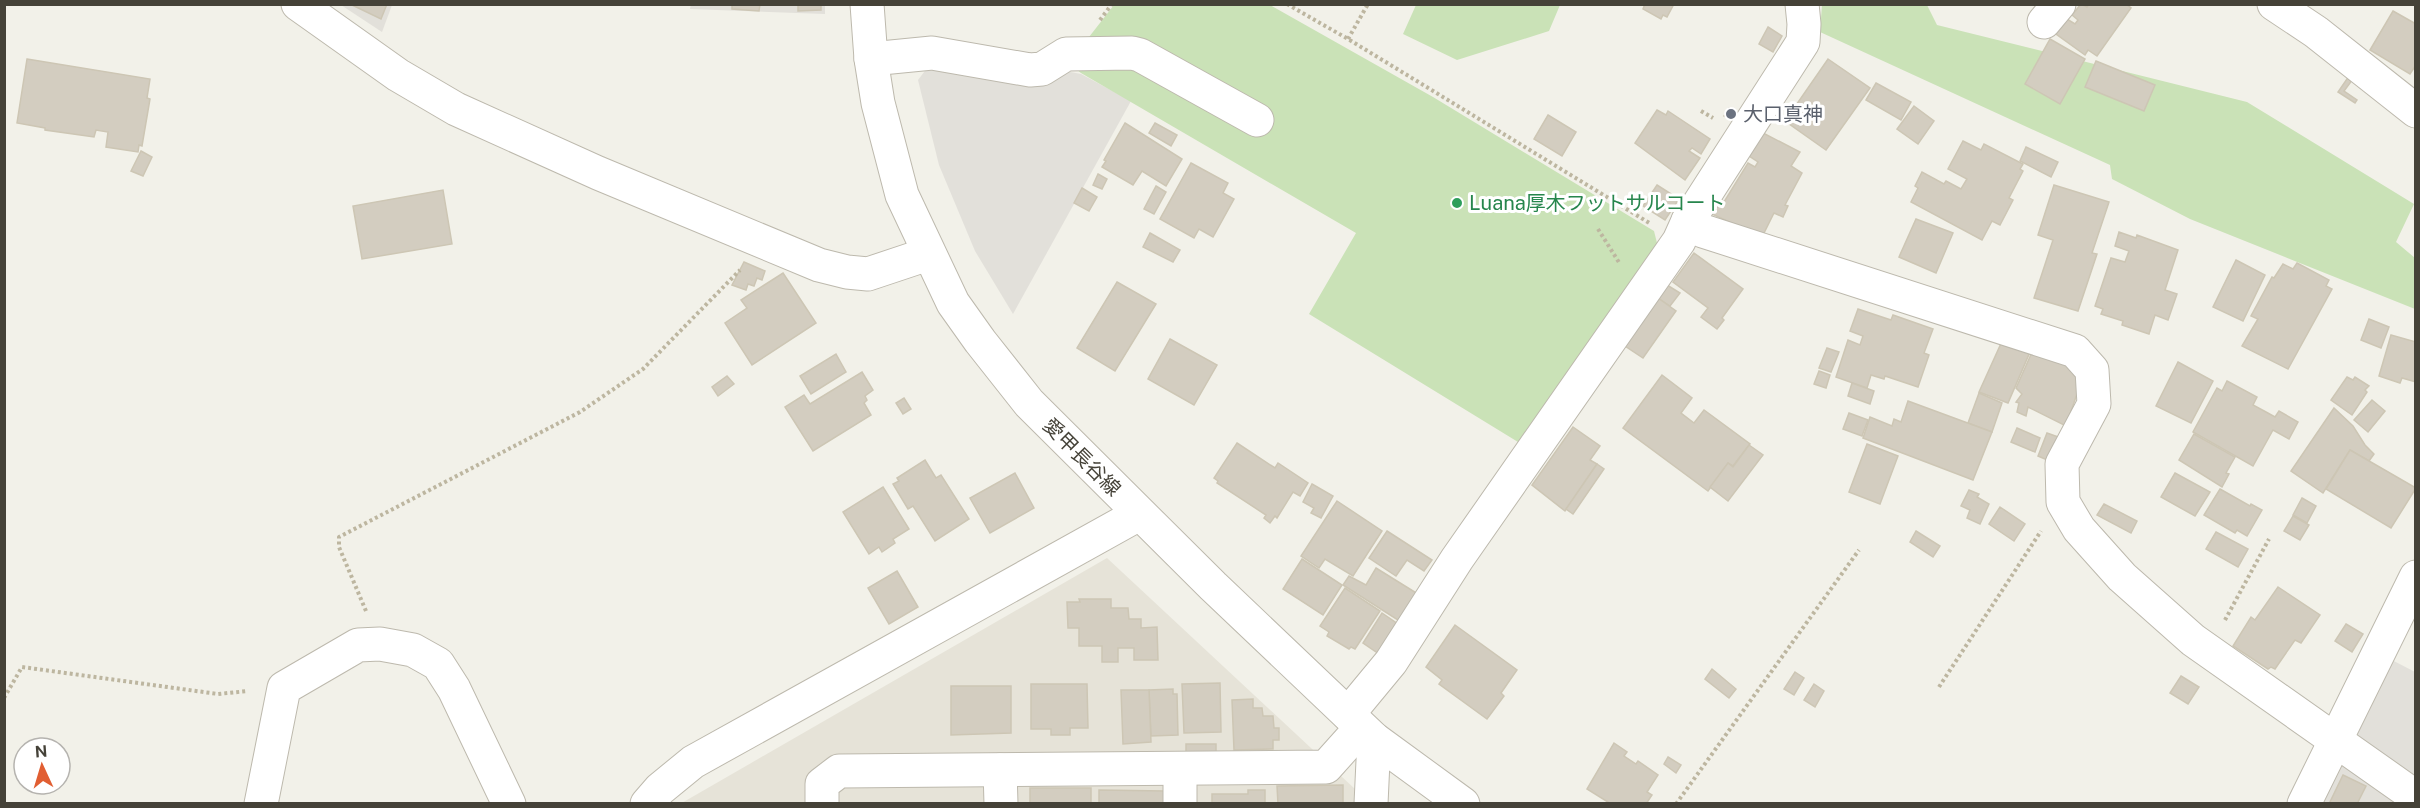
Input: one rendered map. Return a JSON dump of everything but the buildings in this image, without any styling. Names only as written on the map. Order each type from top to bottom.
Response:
[{"type":"street","points":[[298,4],[398,75],[456,109],[598,173],[819,265],[847,272],[868,274],[928,254]]},
{"type":"street","name":"愛甲長谷線","points":[[867,4],[871,59],[878,104],[899,185],[928,254],[953,303],[1029,403],[1139,514],[1361,727],[1463,804]]},
{"type":"street","points":[[822,804],[822,784],[839,771],[1326,767],[1361,727],[1391,662],[1457,559],[1683,231],[1803,42],[1802,4]]},
{"type":"street","points":[[2274,4],[2316,32],[2415,111]]},
{"type":"street","points":[[871,59],[932,53],[1030,70],[1042,69],[1066,54],[1140,55],[1257,120]]},
{"type":"street","points":[[1683,231],[1703,231],[2076,351],[2092,370],[2094,404],[2062,464],[2063,502],[2079,529],[2122,577],[2193,640],[2415,797]]},
{"type":"street","points":[[647,804],[660,789],[693,762],[1139,514]]},
{"type":"street","points":[[2304,804],[2415,577]]},
{"type":"street","points":[[261,804],[284,688],[358,645],[380,644],[413,650],[438,663],[454,689],[509,804]]},
{"type":"street","points":[[1361,727],[1371,804]]},
{"type":"street","points":[[1180,769],[1180,804]]},
{"type":"street","points":[[1000,770],[1001,804]]},
{"type":"path","points":[[1287,4],[1683,231]]},
{"type":"path","points":[[1348,39],[1368,4]]},
{"type":"path","points":[[1598,229],[1623,269],[1645,287]]},
{"type":"path","points":[[380,644],[339,547],[339,537],[580,411],[643,369],[765,243]]},
{"type":"path","points":[[1939,687],[2057,506],[2063,502]]},
{"type":"path","points":[[2209,650],[2269,539]]},
{"type":"path","points":[[1676,804],[1859,550]]},
{"type":"path","points":[[4,698],[22,667],[218,694],[284,688]]},
{"type":"shaded area","points":[[691,4],[825,5],[825,14],[690,9]]},
{"type":"shaded area","points":[[341,5],[392,5],[382,32]]},
{"type":"shaded area","points":[[931,63],[1050,68],[1081,74],[1131,101],[1013,314],[975,251],[939,165],[918,80]]},
{"type":"shaded area","points":[[1107,558],[1370,803],[680,804]]},
{"type":"shaded area","points":[[2390,659],[2415,672],[2415,784],[2350,741]]},
{"type":"shaded area","points":[[2341,764],[2412,804],[2320,804]]},
{"type":"green space","points":[[1416,4],[1560,5],[1549,31],[1457,60],[1403,34]]},
{"type":"green space","name":"Luana厚木フットサルコート","points":[[1114,5],[1270,5],[1433,97],[1654,231],[1659,251],[1537,425],[1518,442],[1309,314],[1356,233],[1081,73],[1062,58],[1089,37]]},
{"type":"green space","points":[[1822,5],[1927,5],[1937,25],[2247,102],[2414,204],[2396,242],[2415,258],[2415,309],[2190,219],[2112,179],[2110,165],[1820,32]]},
{"type":"place","name":"大口真神","points":[[1731,114]]},
{"type":"place","name":"Luana厚木フットサルコート","points":[[1457,203]]}]
